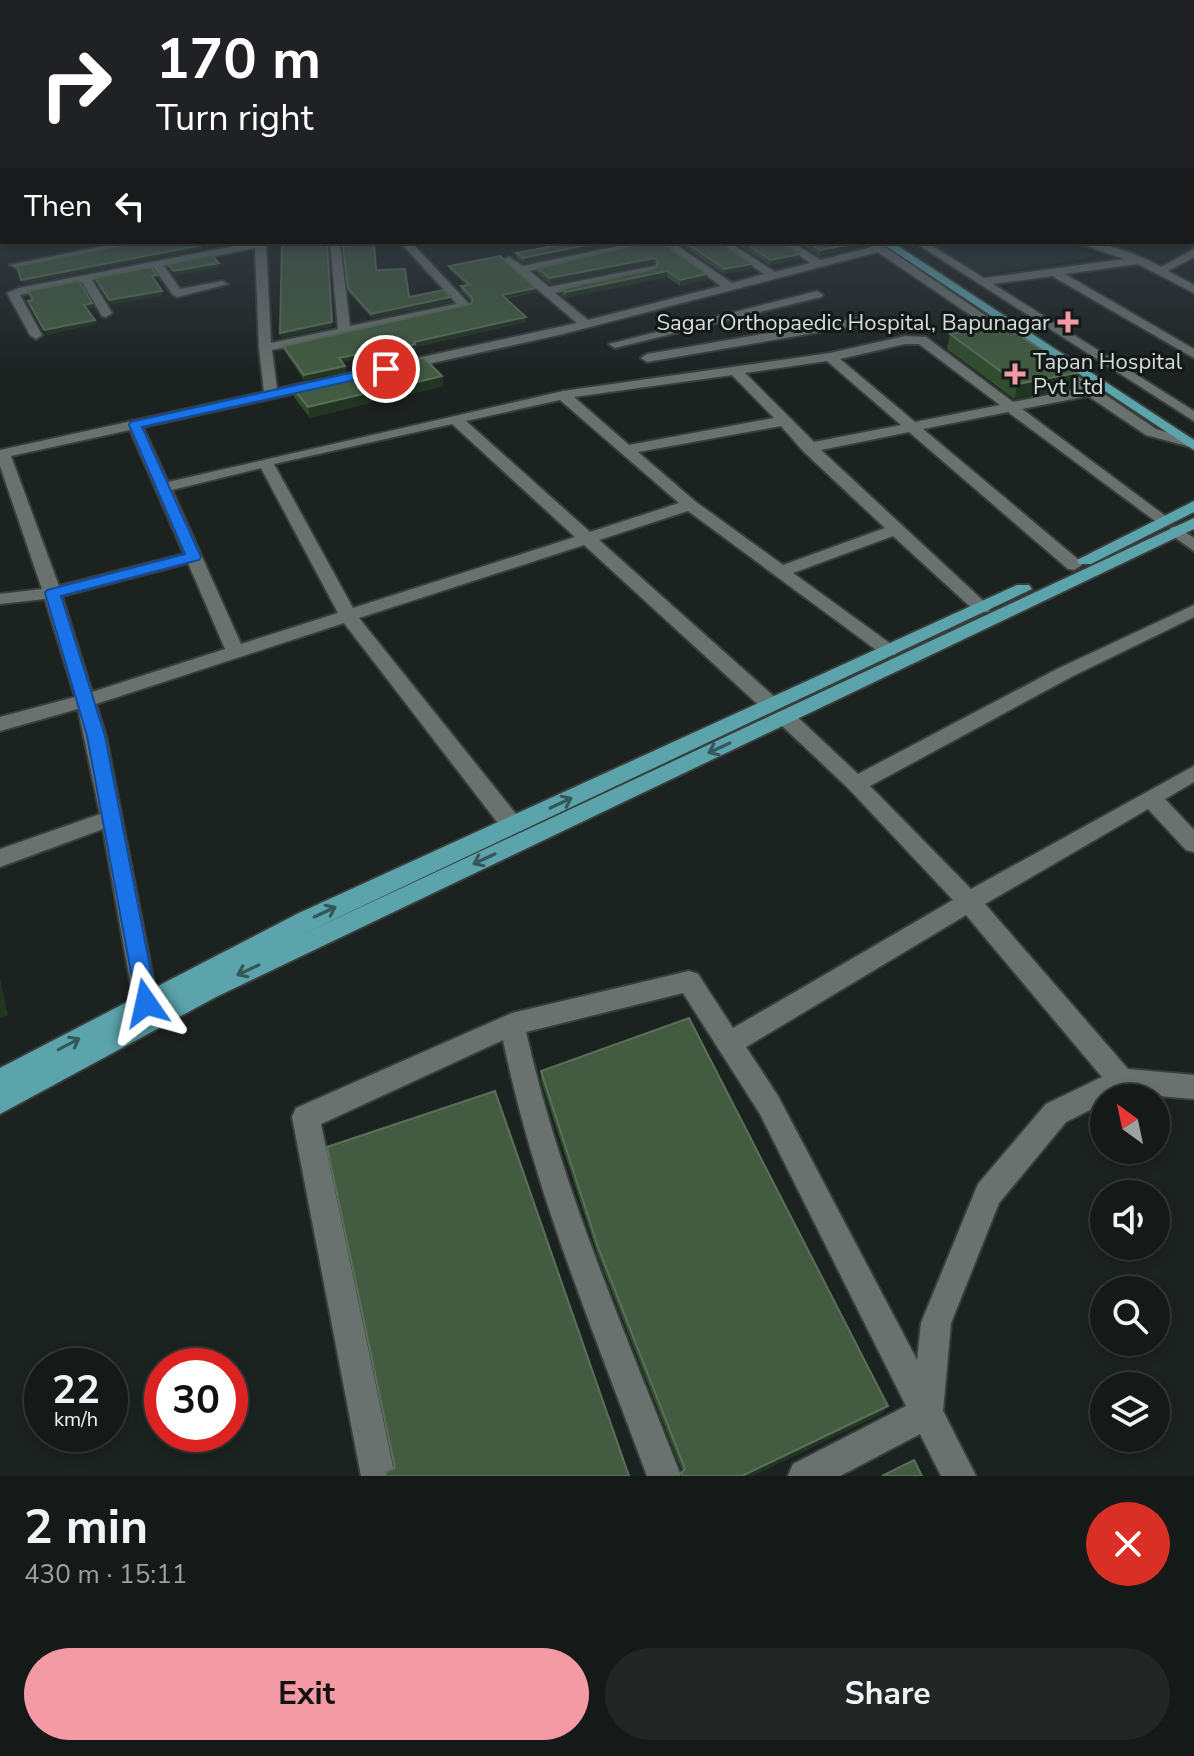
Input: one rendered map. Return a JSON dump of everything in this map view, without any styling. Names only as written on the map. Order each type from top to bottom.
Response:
[{"type":"main road","points":[[878,244],[1167,428],[1192,432]]},
{"type":"main road","points":[[907,244],[1192,432]]},
{"type":"main road","points":[[0,1102],[207,990],[778,711],[1177,525],[1194,506]]},
{"type":"main road","points":[[0,1081],[307,920],[512,825],[778,711],[889,651],[1074,565],[1177,525]]},
{"type":"street","points":[[16,265],[132,244]]},
{"type":"street","points":[[212,244],[222,257]]},
{"type":"street","points":[[36,335],[13,293],[16,286],[222,257],[257,244]]},
{"type":"street","points":[[260,244],[265,348],[271,394]]},
{"type":"street","points":[[335,244],[344,330]]},
{"type":"street","points":[[265,348],[465,306],[407,244]]},
{"type":"street","points":[[668,244],[729,286]]},
{"type":"street","points":[[725,244],[772,275]]},
{"type":"street","points":[[787,244],[818,263]]},
{"type":"street","points":[[146,1003],[96,736],[52,593],[2,454],[586,324],[818,263],[878,244],[1151,432],[1192,432]]},
{"type":"street","points":[[922,244],[982,282],[1192,432]]},
{"type":"street","points":[[1087,244],[1194,278]]},
{"type":"street","points":[[521,270],[626,248]]},
{"type":"street","points":[[1119,254],[1131,248]]},
{"type":"street","points":[[1166,268],[1194,252]]},
{"type":"street","points":[[509,260],[586,324]]},
{"type":"street","points":[[982,282],[1057,274],[1140,260],[1194,290]]},
{"type":"street","points":[[157,264],[180,297],[222,284]]},
{"type":"street","points":[[547,291],[651,268]]},
{"type":"street","points":[[1057,274],[1194,354]]},
{"type":"street","points":[[85,278],[106,313]]},
{"type":"street","points":[[615,344],[817,295]]},
{"type":"street","points":[[689,297],[750,341]]},
{"type":"street","points":[[647,358],[862,321]]},
{"type":"street","points":[[163,488],[563,395],[737,372],[830,357],[905,340],[922,340],[1177,525],[1194,546]]},
{"type":"street","points":[[830,357],[1074,565]]},
{"type":"street","points":[[737,372],[808,448],[982,608]]},
{"type":"street","points":[[808,448],[1090,391]]},
{"type":"street","points":[[563,395],[690,505],[889,651]]},
{"type":"street","points":[[455,419],[856,784],[969,902],[1121,1081]]},
{"type":"street","points":[[625,450],[783,421]]},
{"type":"street","points":[[135,425],[235,651]]},
{"type":"street","points":[[265,462],[348,616],[512,825]]},
{"type":"street","points":[[0,724],[85,701],[690,505]]},
{"type":"street","points":[[782,571],[894,530]]},
{"type":"street","points":[[0,599],[52,593],[193,557]]},
{"type":"street","points":[[856,784],[1064,673],[1194,610]]},
{"type":"street","points":[[729,1044],[1194,773]]},
{"type":"street","points":[[1150,797],[1194,844]]},
{"type":"street","points":[[0,858],[111,818]]},
{"type":"street","points":[[378,1476],[306,1117],[512,1024],[689,981],[769,1105],[959,1476]]},
{"type":"street","points":[[512,1024],[525,1092],[552,1176],[664,1476]]},
{"type":"street","points":[[927,1413],[936,1323],[988,1194],[1056,1113],[1121,1081],[1194,1087]]},
{"type":"street","points":[[805,1476],[927,1413]]},
{"type":"shaded area","points":[[930,244],[1063,244],[1097,256],[982,276]]},
{"type":"building","points":[[128,244],[202,245],[21,280],[17,266]]},
{"type":"building","points":[[282,244],[327,244],[332,322],[280,333]]},
{"type":"building","points":[[374,244],[376,270],[405,269],[409,297],[444,290],[451,297],[371,314],[348,288],[343,246]]},
{"type":"building","points":[[563,244],[590,244],[523,258],[516,253]]},
{"type":"building","points":[[665,244],[707,274],[680,280],[667,271],[566,292],[562,289],[656,268],[658,261],[655,258],[550,278],[537,268],[632,246]]},
{"type":"building","points":[[688,244],[723,244],[752,264],[725,269]]},
{"type":"building","points":[[746,244],[785,244],[800,254],[771,260]]},
{"type":"building","points":[[810,244],[851,244],[820,250]]},
{"type":"building","points":[[212,255],[219,263],[173,271],[168,264]]},
{"type":"building","points":[[500,256],[536,288],[502,295],[526,317],[414,342],[407,346],[412,351],[387,357],[382,349],[339,358],[345,366],[304,375],[283,346],[471,304],[473,299],[461,286],[470,285],[449,266]]},
{"type":"building","points":[[151,267],[157,275],[152,276],[162,291],[109,300],[95,278]]},
{"type":"building","points":[[79,281],[92,303],[84,305],[95,320],[44,330],[28,301],[33,300],[28,291]]},
{"type":"building","points":[[1003,324],[1076,373],[1018,384],[950,334]]},
{"type":"building","points":[[424,358],[442,376],[409,384],[395,364]]},
{"type":"building","points":[[355,373],[372,392],[308,407],[292,387]]},
{"type":"building","points":[[689,1018],[888,1406],[742,1476],[682,1476],[685,1469],[598,1247],[541,1071]]},
{"type":"building","points":[[495,1091],[629,1476],[386,1476],[386,1472],[395,1468],[327,1147]]},
{"type":"building","points":[[914,1460],[922,1476],[882,1476]]},
{"type":"place","name":"Sagar Orthopaedic Hospital, Bapunagar","points":[[1068,322]]},
{"type":"place","name":"Tapan Hospital Pvt Ltd","points":[[1015,374]]},
{"type":"route","points":[[146,1003],[96,736],[52,593],[193,557],[135,425],[386,369]]}]
